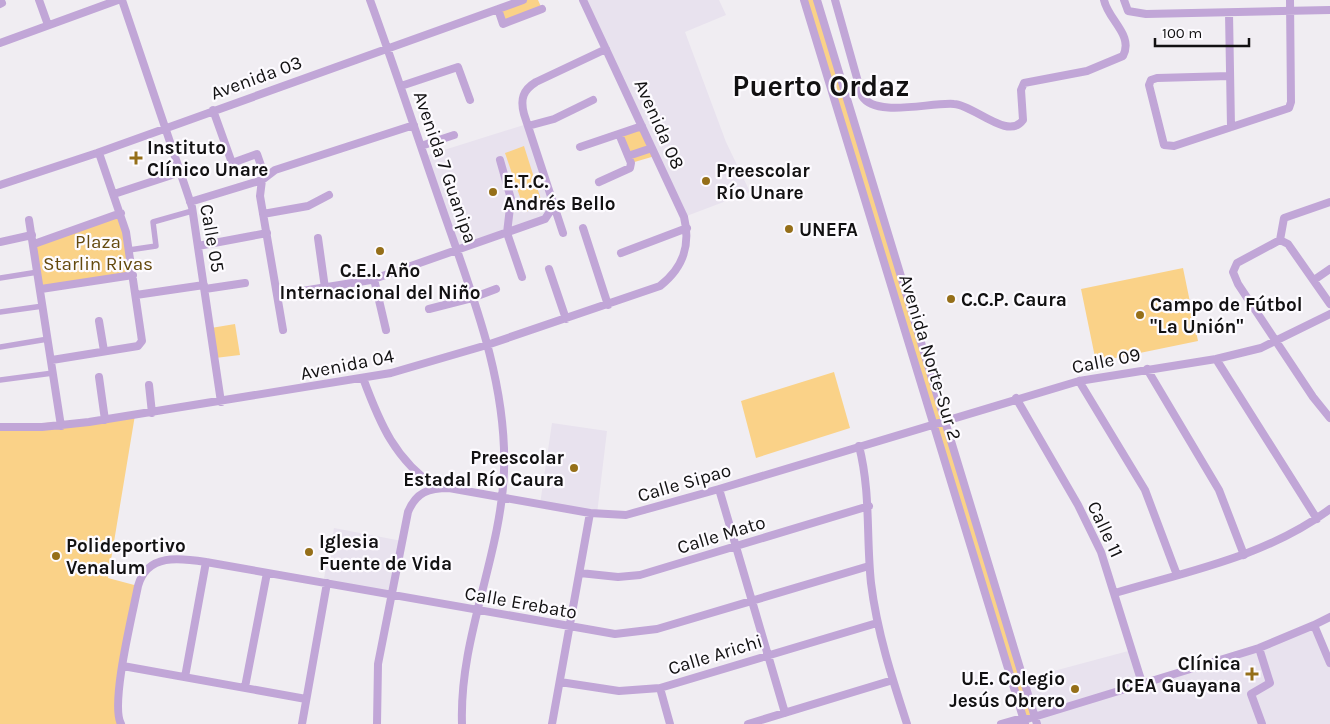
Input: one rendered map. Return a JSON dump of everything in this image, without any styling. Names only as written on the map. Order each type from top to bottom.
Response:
[{"type":"street","points":[[39,0],[48,25]]},
{"type":"street","points":[[0,43],[120,0]]},
{"type":"street","name":"Calle 05","points":[[120,0],[166,127],[190,202],[205,287],[221,402]]},
{"type":"street","name":"Avenida 7 Guanipa","points":[[370,0],[457,251],[487,345],[502,412],[503,498],[496,538],[477,611],[463,680],[462,724]]},
{"type":"street","name":"Avenida 03","points":[[0,185],[99,152],[387,47],[523,0]]},
{"type":"street","name":"Avenida 08","points":[[583,0],[679,205],[687,228],[687,248],[680,266]]},
{"type":"street","name":"Avenida Norte-Sur 2","points":[[804,0],[934,424],[1023,723]]},
{"type":"street","name":"Avenida Norte-Sur 2","points":[[817,0],[1036,720]]},
{"type":"street","points":[[835,0],[862,96],[867,103],[879,108],[957,104],[975,110],[1000,126],[1010,127],[1017,126],[1023,120],[1021,90],[1024,83],[1088,71],[1123,56],[1125,46],[1122,30],[1108,14],[1104,0]]},
{"type":"street","points":[[1124,0],[1128,11],[1146,14],[1330,10]]},
{"type":"street","points":[[1230,76],[1154,78],[1149,85],[1164,144],[1174,146],[1289,108],[1291,102],[1290,0]]},
{"type":"street","points":[[498,9],[503,24],[542,9]]},
{"type":"street","points":[[1228,13],[1231,127]]},
{"type":"street","points":[[563,233],[528,126],[522,104],[524,92],[529,86],[606,49]]},
{"type":"street","points":[[401,86],[458,68],[470,100]]},
{"type":"street","points":[[528,126],[554,119],[594,100]]},
{"type":"street","points":[[214,110],[232,163],[257,154],[263,179],[260,190],[262,214],[283,330]]},
{"type":"street","points":[[190,202],[263,179],[275,170],[307,159],[414,125]]},
{"type":"street","points":[[580,147],[642,126]]},
{"type":"street","points":[[599,182],[628,170],[630,159],[619,134]]},
{"type":"street","points":[[421,146],[454,135]]},
{"type":"street","points":[[630,159],[652,148]]},
{"type":"street","points":[[52,360],[140,344],[143,334],[121,213],[99,152]]},
{"type":"street","points":[[500,160],[511,200],[507,233],[522,277]]},
{"type":"street","points":[[114,194],[181,172]]},
{"type":"street","points":[[262,214],[308,206],[329,195]]},
{"type":"street","points":[[277,295],[374,279],[545,219],[551,210],[553,202]]},
{"type":"street","points":[[1280,240],[1284,218],[1330,202]]},
{"type":"street","points":[[129,250],[156,246],[153,222],[192,211]]},
{"type":"street","points":[[34,244],[121,213]]},
{"type":"street","points":[[28,220],[34,244],[61,426]]},
{"type":"street","points":[[583,228],[608,305]]},
{"type":"street","points":[[621,253],[687,228]]},
{"type":"street","points":[[198,246],[266,233]]},
{"type":"street","points":[[0,242],[32,235]]},
{"type":"street","points":[[318,238],[325,288]]},
{"type":"street","points":[[1330,304],[1288,244],[1280,240],[1271,243],[1234,267],[1238,284],[1330,418]]},
{"type":"street","name":"Avenida 04","points":[[0,427],[61,426],[105,420],[363,378],[416,367],[566,319],[660,286],[680,266]]},
{"type":"street","points":[[549,269],[566,319]]},
{"type":"street","points":[[1314,280],[1330,269]]},
{"type":"street","points":[[0,278],[38,272]]},
{"type":"street","points":[[41,289],[133,275]]},
{"type":"street","points":[[374,279],[386,330]]},
{"type":"street","points":[[136,295],[245,283]]},
{"type":"street","points":[[429,309],[472,298],[496,289]]},
{"type":"street","points":[[0,312],[43,306]]},
{"type":"street","name":"Calle 09","points":[[944,421],[1016,398],[1079,381],[1147,369],[1216,360],[1277,342],[1330,314]]},
{"type":"street","points":[[99,321],[104,351]]},
{"type":"street","points":[[0,347],[48,339]]},
{"type":"street","points":[[1216,360],[1316,519]]},
{"type":"street","points":[[1147,369],[1220,490],[1244,555]]},
{"type":"street","points":[[0,380],[54,373]]},
{"type":"street","points":[[99,377],[105,420]]},
{"type":"street","points":[[363,378],[381,426],[387,435],[408,464],[422,478],[437,488]]},
{"type":"street","points":[[1079,381],[1145,490],[1177,575]]},
{"type":"street","points":[[149,385],[152,413]]},
{"type":"street","name":"Calle 11","points":[[1016,398],[1086,521],[1101,552],[1142,683]]},
{"type":"street","name":"Calle Sipao","points":[[391,595],[408,512],[412,502],[427,490],[437,488],[590,513],[626,515],[944,421]]},
{"type":"street","points":[[859,446],[869,506],[869,566],[877,622],[907,724]]},
{"type":"street","points":[[719,489],[785,713]]},
{"type":"street","name":"Calle Mato","points":[[580,573],[618,577],[640,575],[869,506]]},
{"type":"street","points":[[1115,592],[1244,555],[1289,536],[1330,509]]},
{"type":"street","points":[[552,724],[590,513]]},
{"type":"street","name":"Calle Erebato","points":[[123,666],[140,578],[150,567],[162,560],[176,558],[615,634],[656,629],[869,566]]},
{"type":"street","points":[[185,676],[206,562]]},
{"type":"street","points":[[245,687],[267,573]]},
{"type":"street","points":[[302,724],[327,583]]},
{"type":"street","points":[[377,724],[378,664],[391,595]]},
{"type":"street","points":[[1002,724],[1015,720],[1023,723],[1036,720],[1142,683],[1259,648],[1314,626],[1330,617]]},
{"type":"street","name":"Calle Arichi","points":[[560,682],[619,691],[660,688],[877,622]]},
{"type":"street","points":[[1314,626],[1330,663]]},
{"type":"street","points":[[1259,648],[1270,682],[1251,694],[1262,724]]},
{"type":"street","points":[[121,724],[117,708],[123,666],[306,699]]},
{"type":"street","points":[[748,724],[893,680]]},
{"type":"street","points":[[660,688],[670,724]]},
{"type":"shaded area","points":[[582,0],[719,0],[726,15],[685,32],[726,142],[750,192],[684,217]]},
{"type":"shaded area","name":"E.T.C. Andrés Bello","points":[[527,124],[553,202],[549,214],[457,251],[425,156]]},
{"type":"shaded area","name":"Preescolar Estadal Río Caura","points":[[552,423],[607,431],[597,514],[540,504]]},
{"type":"shaded area","points":[[334,528],[402,541],[391,595],[323,583]]},
{"type":"shaded area","name":"Clínica ICEA Guayana","points":[[1314,625],[1330,663],[1330,724],[1037,724],[1024,679],[1132,650],[1141,683],[1242,653]]},
{"type":"green space","points":[[523,0],[538,0],[542,9],[503,24],[498,9]]},
{"type":"green space","points":[[804,0],[817,0],[1035,717],[1024,720]]},
{"type":"green space","points":[[642,126],[655,156],[631,163],[619,134]]},
{"type":"green space","points":[[524,146],[543,206],[525,212],[505,153]]},
{"type":"green space","name":"Plaza Starlin Rivas","points":[[121,213],[133,275],[41,289],[34,244]]},
{"type":"green space","name":"Campo de Fútbol \"La Unión\"","points":[[1183,268],[1198,341],[1096,362],[1081,289]]},
{"type":"green space","points":[[235,324],[240,355],[215,358],[211,328]]},
{"type":"green space","points":[[834,372],[850,428],[756,458],[741,401]]},
{"type":"green space","name":"Polideportivo Venalum","points":[[135,415],[108,578],[138,586],[118,697],[121,724],[0,724],[0,427]]},
{"type":"place","name":"Instituto Clínico Unare","points":[[136,158]]},
{"type":"place","name":"Preescolar Río Unare","points":[[706,181]]},
{"type":"place","name":"E.T.C. Andrés Bello","points":[[493,192]]},
{"type":"place","name":"UNEFA","points":[[789,229]]},
{"type":"place","name":"C.E.I. Año Internacional del Niño","points":[[380,251]]},
{"type":"place","name":"C.C.P. Caura","points":[[951,299]]},
{"type":"place","name":"Campo de Fútbol \"La Unión\"","points":[[1140,315]]},
{"type":"place","name":"Preescolar Estadal Río Caura","points":[[574,468]]},
{"type":"place","name":"Iglesia Fuente de Vida","points":[[309,552]]},
{"type":"place","name":"Polideportivo Venalum","points":[[56,556]]},
{"type":"place","name":"Clínica ICEA Guayana","points":[[1252,674]]},
{"type":"place","name":"U.E. Colegio Jesús Obrero","points":[[1075,689]]},
{"type":"district","name":"Puerto Ordaz","points":[[821,86]]}]
